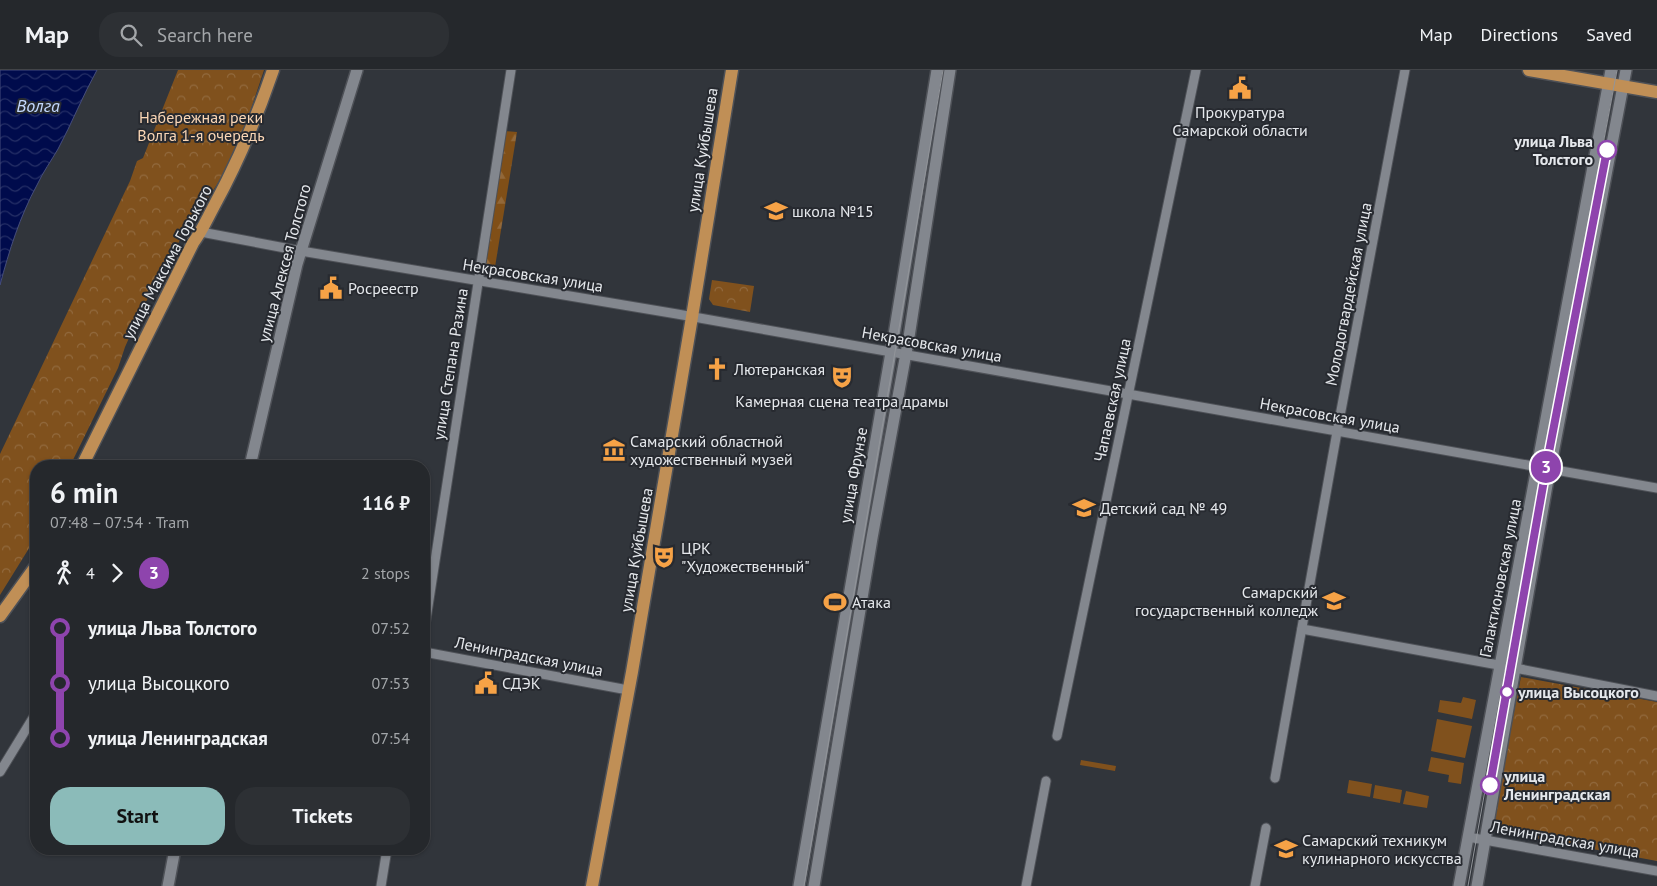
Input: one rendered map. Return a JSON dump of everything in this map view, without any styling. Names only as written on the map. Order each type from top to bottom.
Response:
[{"type":"main road","name":"улица Максима Горького","points":[[85,460],[193,243],[201,232],[248,138],[272,70]]},
{"type":"main road","name":"улица Алексея Толстого","points":[[251,460],[301,251],[357,70]]},
{"type":"main road","name":"улица Куйбышева","points":[[592,886],[628,690],[692,317],[732,70]]},
{"type":"main road","name":"улица Фрунзе","points":[[799,886],[937,70]]},
{"type":"main road","name":"улица Фрунзе","points":[[814,886],[905,355],[950,70]]},
{"type":"main road","points":[[1530,70],[1657,92]]},
{"type":"main road","name":"Галактионовская улица","points":[[1459,886],[1611,70]]},
{"type":"main road","name":"Галактионовская улица","points":[[1477,886],[1550,469],[1626,70]]},
{"type":"main road","points":[[0,616],[30,577]]},
{"type":"main road","points":[[168,886],[174,855]]},
{"type":"street","name":"улица Степана Разина","points":[[430,593],[511,70]]},
{"type":"street","name":"Чапаевская улица","points":[[1057,736],[1196,70]]},
{"type":"street","name":"Молодогвардейская улица","points":[[1275,778],[1337,432],[1405,70]]},
{"type":"street","name":"Некрасовская улица","points":[[201,232],[1657,488]]},
{"type":"street","points":[[1302,629],[1657,696]]},
{"type":"street","name":"Ленинградская улица","points":[[430,653],[628,690]]},
{"type":"street","points":[[0,772],[30,723]]},
{"type":"street","points":[[1026,886],[1046,781]]},
{"type":"street","points":[[1255,886],[1266,828]]},
{"type":"street","name":"Ленинградская улица","points":[[1468,837],[1657,871]]},
{"type":"street","points":[[381,886],[386,855]]},
{"type":"green space","name":"Набережная реки Волга 1-я очередь","points":[[178,70],[264,70],[241,139],[228,168],[180,240],[142,309],[118,368],[73,460],[30,460],[30,547],[0,595],[0,454],[130,181],[137,161],[143,158]]},
{"type":"green space","points":[[505,131],[517,132],[495,267],[484,264]]},
{"type":"green space","points":[[712,280],[754,286],[750,312],[713,305],[709,299]]},
{"type":"green space","points":[[1521,677],[1657,702],[1657,861],[1496,830],[1492,820]]},
{"type":"green space","points":[[1463,697],[1476,700],[1472,719],[1438,712],[1440,700],[1461,703]]},
{"type":"green space","points":[[1437,719],[1472,726],[1465,758],[1431,751]]},
{"type":"green space","points":[[1431,757],[1464,763],[1461,784],[1448,782],[1449,775],[1428,771]]},
{"type":"green space","points":[[1081,760],[1116,766],[1115,771],[1080,765]]},
{"type":"green space","points":[[1349,780],[1372,784],[1370,797],[1347,793]]},
{"type":"green space","points":[[1375,785],[1402,790],[1400,803],[1373,798]]},
{"type":"green space","points":[[1406,791],[1429,796],[1427,808],[1403,804]]},
{"type":"water","name":"Волга","points":[[0,70],[97,70],[58,149],[25,209],[0,285]]},
{"type":"tram line","points":[[804,886],[943,70]]},
{"type":"tram line","points":[[1468,886],[1545,452],[1617,70]]},
{"type":"tram line","name":"3","points":[[1490,785],[1549,452],[1607,150]]},
{"type":"place","name":"Прокуратура Самарской области","points":[[1240,88]]},
{"type":"place","name":"улица Льва Толстого","points":[[1607,150]]},
{"type":"place","name":"школа №15","points":[[776,211]]},
{"type":"place","name":"Росреестр","points":[[331,288]]},
{"type":"place","name":"Лютеранская","points":[[717,369]]},
{"type":"place","name":"Камерная сцена театра драмы","points":[[842,377]]},
{"type":"place","name":"Самарский областной художественный музей","points":[[614,450]]},
{"type":"place","name":"Детский сад № 49","points":[[1084,508]]},
{"type":"place","name":"ЦРК \"Художественный\"","points":[[664,557]]},
{"type":"place","name":"Самарский государственный колледж","points":[[1334,601]]},
{"type":"place","name":"Атака","points":[[835,602]]},
{"type":"place","name":"СДЭК","points":[[486,683]]},
{"type":"place","name":"улица Высоцкого","points":[[1507,692]]},
{"type":"place","name":"улица Ленинградская","points":[[1490,785]]},
{"type":"place","name":"Самарский техникум кулинарного искусства","points":[[1286,849]]}]
